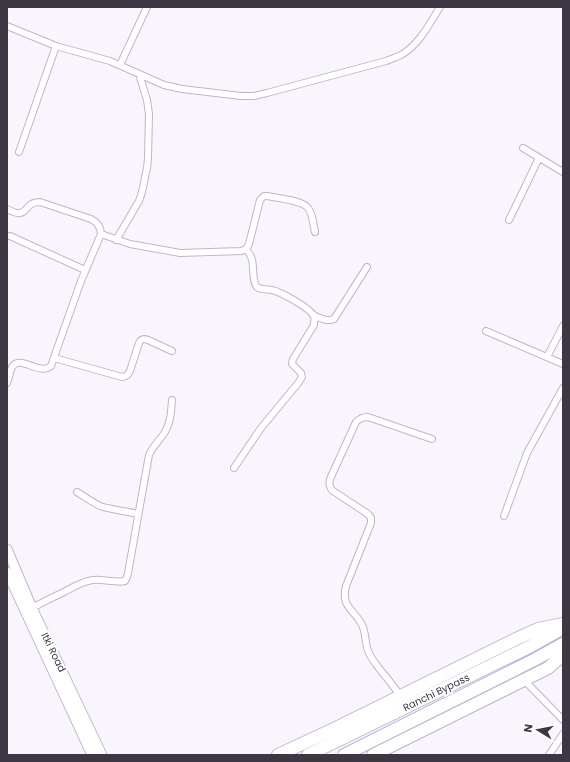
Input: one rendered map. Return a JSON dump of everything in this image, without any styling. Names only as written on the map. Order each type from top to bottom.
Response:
[{"type":"highway","points":[[278,755],[516,639],[538,629],[563,624]]},
{"type":"highway","name":"Ranchi Bypass","points":[[308,755],[529,647],[563,628]]},
{"type":"highway","name":"Ranchi Bypass","points":[[344,755],[563,644]]},
{"type":"highway","points":[[376,755],[548,668],[563,655]]},
{"type":"main road","name":"Itki Road","points":[[7,549],[32,608],[102,755]]},
{"type":"main road","points":[[7,572],[92,755]]},
{"type":"street","points":[[120,65],[146,7]]},
{"type":"street","points":[[7,26],[56,46],[120,65],[164,84],[182,89],[241,96],[254,96],[403,54],[419,38],[440,7]]},
{"type":"street","points":[[19,152],[56,46]]},
{"type":"street","points":[[116,240],[139,201],[147,168],[149,114],[147,100],[139,74]]},
{"type":"street","points":[[523,148],[563,172]]},
{"type":"street","points":[[509,220],[539,158]]},
{"type":"street","points":[[101,234],[138,246],[180,253],[242,251],[246,249],[249,244],[260,200],[264,196],[304,204],[309,209],[311,214],[315,232]]},
{"type":"street","points":[[7,209],[20,213],[24,212],[31,204],[40,202],[91,219],[100,227],[101,234],[85,270],[51,366],[48,369],[42,369],[22,363],[16,363],[13,366],[7,383]]},
{"type":"street","points":[[10,236],[85,270]]},
{"type":"street","points":[[246,249],[251,255],[253,261],[255,282],[257,286],[278,292],[306,308],[314,315],[326,320],[334,319],[367,266]]},
{"type":"street","points":[[234,468],[261,428],[302,377],[301,372],[292,364],[314,325],[314,315]]},
{"type":"street","points":[[547,357],[563,326]]},
{"type":"street","points":[[486,331],[563,364]]},
{"type":"street","points":[[54,358],[122,377],[126,376],[130,372],[141,340],[148,340],[172,351]]},
{"type":"street","points":[[504,516],[527,453],[563,388]]},
{"type":"street","points":[[32,608],[86,582],[93,580],[125,581],[128,573],[149,455],[166,431],[172,400]]},
{"type":"street","points":[[400,695],[372,658],[367,647],[362,624],[344,599],[346,586],[371,523],[371,518],[368,514],[332,491],[329,483],[359,418],[368,417],[432,439]]},
{"type":"street","points":[[77,492],[100,506],[138,514]]},
{"type":"street","points":[[524,680],[563,720]]},
{"type":"street","points":[[549,755],[563,734]]}]
